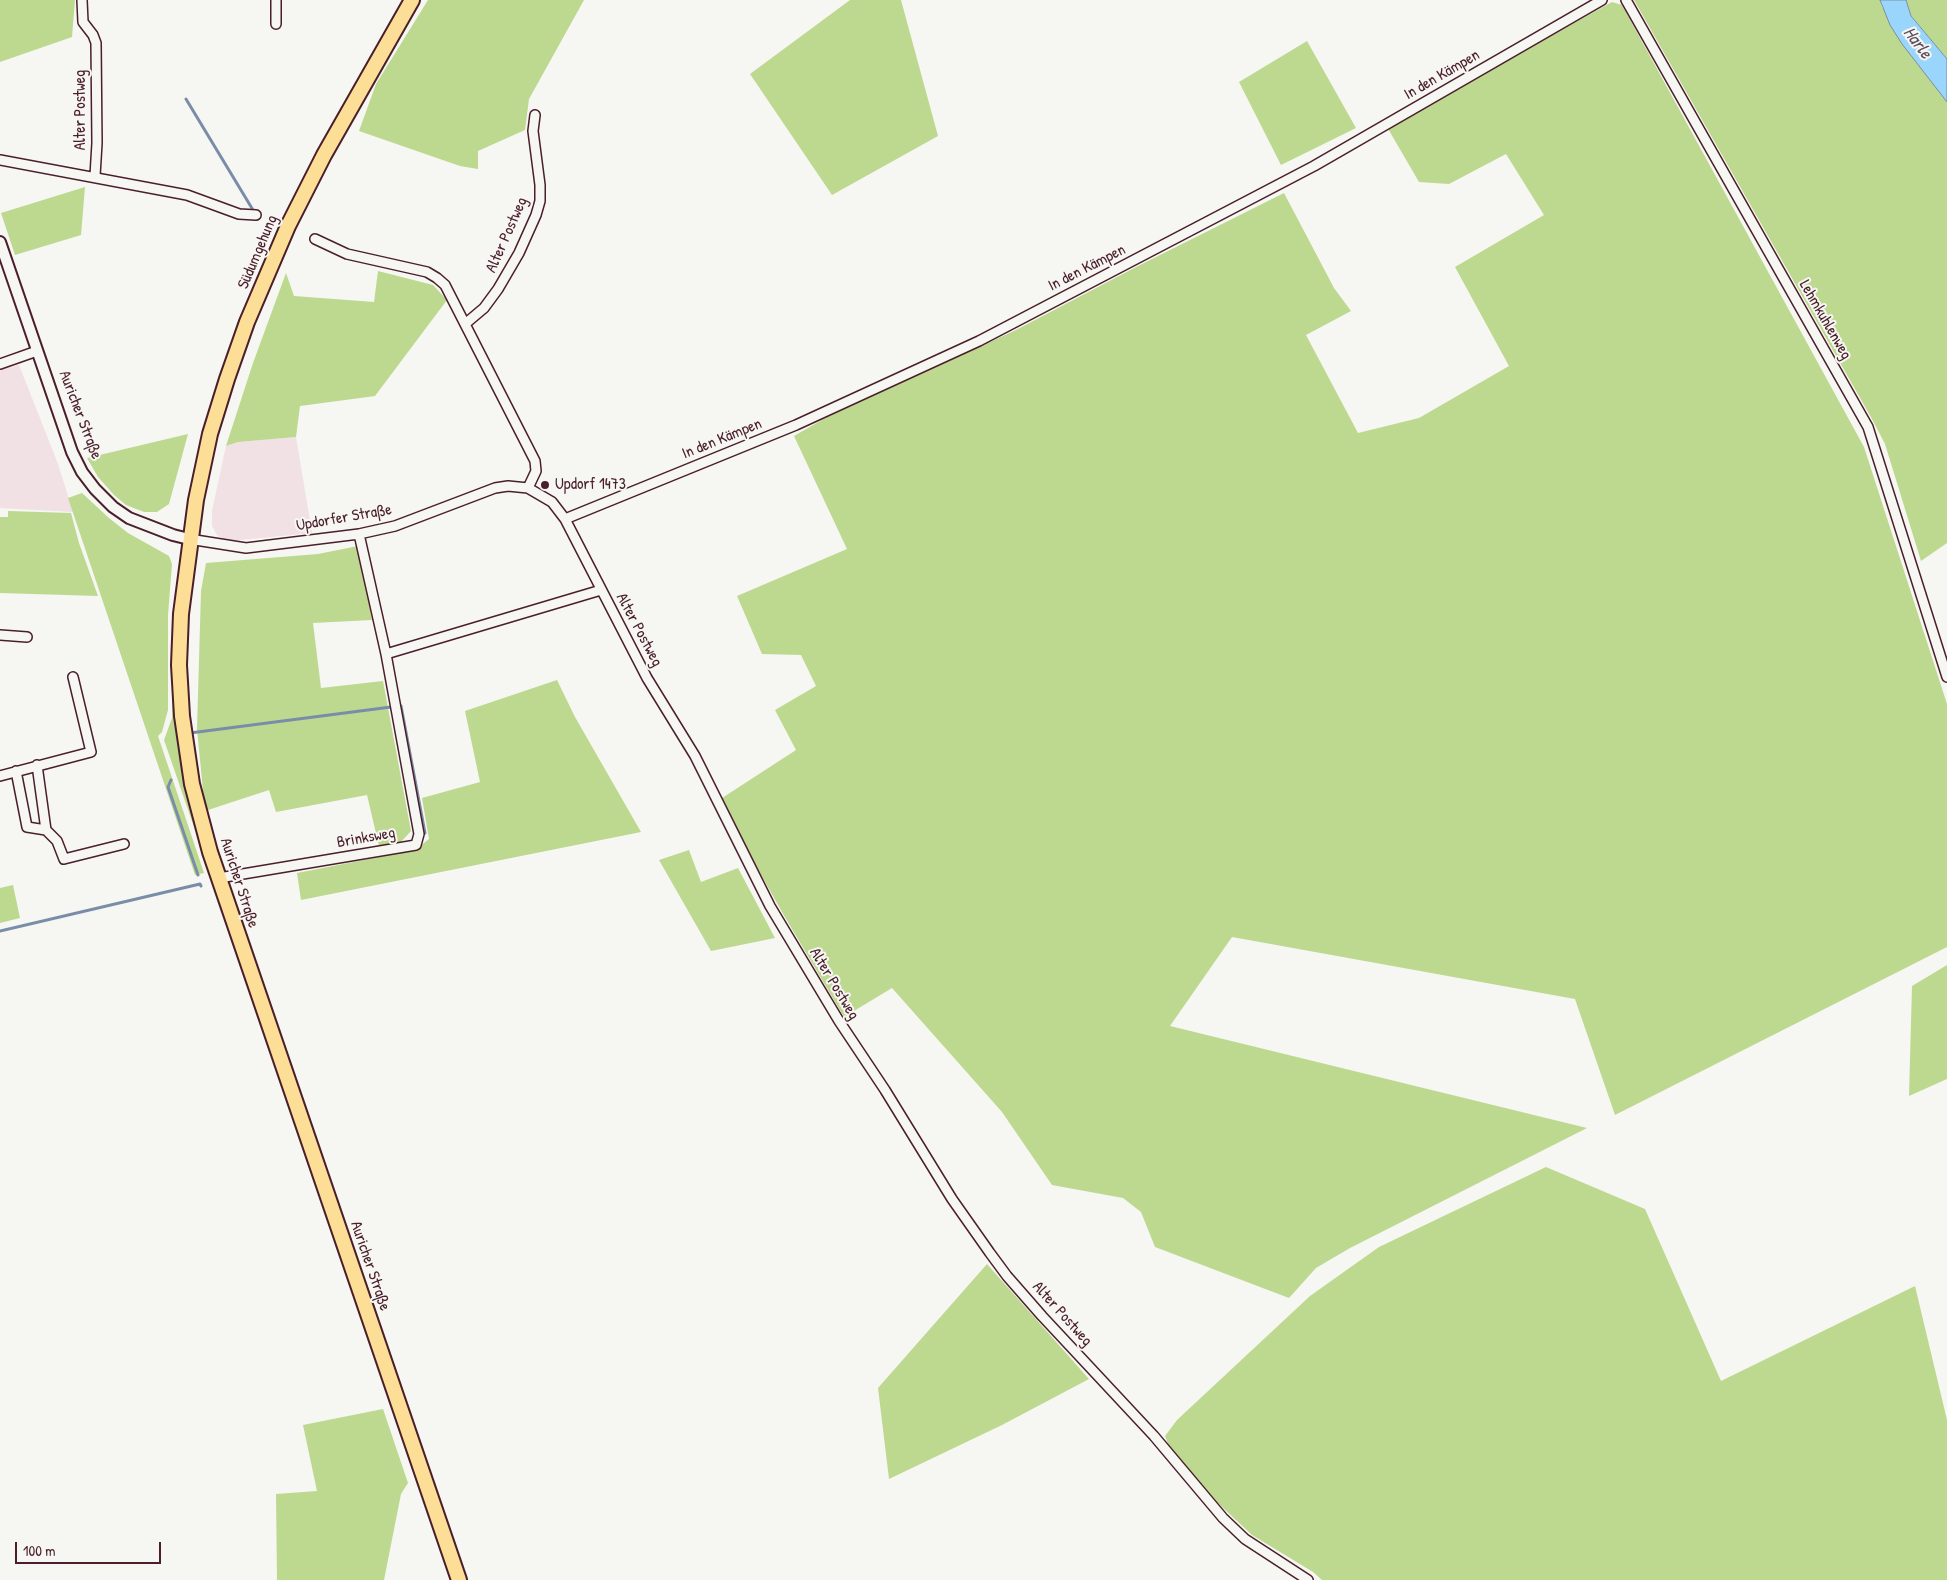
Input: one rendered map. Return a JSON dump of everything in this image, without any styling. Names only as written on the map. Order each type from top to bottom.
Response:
[{"type":"main road","name":"Südumgehung","points":[[190,539],[210,434],[226,379],[247,322],[288,226],[324,155],[412,0]]},
{"type":"main road","name":"Auricher Straße","points":[[190,539],[181,614],[179,665],[182,716],[192,784],[219,878],[459,1580]]},
{"type":"street","name":"Alter Postweg","points":[[82,0],[83,22],[93,35],[96,43],[97,143],[95,176]]},
{"type":"street","points":[[276,0],[276,24]]},
{"type":"street","name":"In den Kämpen","points":[[564,519],[796,425],[979,341],[1314,166],[1602,0]]},
{"type":"street","name":"Lehmkuhlenweg","points":[[1626,0],[1868,427],[1947,677]]},
{"type":"street","name":"Alter Postweg","points":[[465,324],[484,308],[498,289],[519,253],[536,215],[540,201],[540,185],[533,131],[535,115]]},
{"type":"street","name":"Alter Postweg","points":[[0,160],[95,176],[187,195],[239,214],[256,215]]},
{"type":"street","points":[[315,239],[347,254],[427,272],[445,286],[535,461],[536,471],[528,488]]},
{"type":"street","name":"Auricher Straße","points":[[0,242],[72,452],[82,472],[95,489],[113,507],[129,518],[173,536],[190,539]]},
{"type":"street","points":[[0,364],[37,351]]},
{"type":"street","name":"Updorfer Straße","points":[[190,539],[246,548],[359,534],[395,526],[496,488],[508,486],[528,488]]},
{"type":"street","name":"Alter Postweg","points":[[528,488],[552,502],[564,519],[648,678],[695,756],[770,906],[839,1021],[885,1090],[952,1199],[990,1253],[1007,1276],[1042,1316],[1154,1436],[1223,1518],[1245,1539],[1308,1580]]},
{"type":"street","name":"Brinksweg","points":[[219,878],[416,845],[419,834],[386,654],[359,534]]},
{"type":"street","points":[[386,654],[601,590]]},
{"type":"street","points":[[0,635],[27,637]]},
{"type":"street","points":[[0,776],[91,752],[72,677]]},
{"type":"street","points":[[37,765],[46,830]]},
{"type":"street","points":[[16,771],[28,827],[46,830],[57,841],[64,859],[124,844]]},
{"type":"shaded area","points":[[19,365],[58,464],[73,512],[0,508],[0,370]]},
{"type":"shaded area","points":[[296,437],[312,533],[230,541],[217,535],[212,526],[212,511],[226,446],[238,442]]},
{"type":"green space","points":[[0,0],[75,0],[72,37],[0,62]]},
{"type":"green space","points":[[428,0],[584,0],[529,99],[525,130],[478,151],[478,169],[460,166],[359,131],[376,84]]},
{"type":"green space","points":[[850,0],[901,0],[938,136],[832,195],[750,74]]},
{"type":"green space","points":[[1634,0],[1880,0],[1882,7],[1947,102],[1947,543],[1921,561],[1885,444]]},
{"type":"green space","points":[[1906,0],[1947,0],[1947,59],[1911,16]]},
{"type":"green space","points":[[1612,2],[1622,5],[1864,447],[1947,704],[1947,947],[1615,1115],[1575,999],[1232,937],[1170,1026],[1587,1128],[1350,1248],[1316,1268],[1289,1298],[1155,1247],[1141,1212],[1123,1198],[1052,1185],[1002,1112],[892,988],[844,1017],[719,800],[796,750],[775,710],[816,686],[801,655],[762,654],[737,596],[847,549],[794,436],[827,417],[1016,330],[1284,193],[1334,288],[1351,311],[1306,335],[1358,433],[1419,418],[1509,366],[1455,267],[1544,215],[1506,154],[1449,184],[1419,182],[1387,127]]},
{"type":"green space","points":[[1307,41],[1356,128],[1281,165],[1239,82]]},
{"type":"green space","points":[[85,187],[81,235],[15,255],[1,213]]},
{"type":"green space","points":[[378,271],[433,285],[447,300],[375,396],[300,406],[296,437],[238,442],[226,446],[253,363],[286,273],[294,296],[374,302]]},
{"type":"green space","points":[[188,434],[169,504],[157,512],[144,512],[126,505],[98,477],[87,458]]},
{"type":"green space","points":[[82,493],[128,533],[169,556],[172,564],[168,615],[168,710],[162,732],[158,736],[204,873],[195,875],[68,498]]},
{"type":"green space","points":[[8,511],[71,513],[79,543],[98,596],[0,593],[0,517],[8,517]]},
{"type":"green space","points":[[358,546],[372,620],[313,623],[321,688],[383,681],[411,831],[400,843],[379,846],[367,795],[276,812],[269,790],[205,811],[197,729],[201,591],[206,563],[318,554]]},
{"type":"green space","points":[[557,680],[575,717],[641,832],[301,900],[297,873],[415,850],[429,839],[422,798],[480,782],[465,711]]},
{"type":"green space","points":[[172,687],[188,796],[206,862],[164,740],[172,718]]},
{"type":"green space","points":[[689,850],[701,882],[738,868],[775,938],[711,951],[659,860]]},
{"type":"green space","points":[[13,885],[20,918],[0,923],[0,888]]},
{"type":"green space","points":[[1947,965],[1947,1079],[1909,1096],[1912,986]]},
{"type":"green space","points":[[1546,1167],[1645,1209],[1721,1381],[1915,1286],[1947,1420],[1947,1580],[1322,1580],[1313,1572],[1252,1535],[1220,1505],[1170,1449],[1165,1436],[1177,1420],[1310,1296],[1379,1247]]},
{"type":"green space","points":[[987,1264],[1089,1379],[1002,1425],[889,1479],[878,1388]]},
{"type":"green space","points":[[383,1409],[408,1483],[401,1494],[384,1580],[277,1580],[276,1494],[317,1491],[303,1425]]},
{"type":"water","name":"Harle","points":[[1880,0],[1906,0],[1911,16],[1947,59],[1947,102],[1902,44],[1890,25]]},
{"type":"waterway","points":[[186,99],[253,210]]},
{"type":"waterway","points":[[401,706],[425,833]]},
{"type":"waterway","points":[[189,735],[190,733],[391,707]]},
{"type":"waterway","points":[[171,780],[168,787],[198,875]]},
{"type":"waterway","points":[[0,931],[200,884],[201,886]]},
{"type":"place","name":"Updorf 1473","points":[[545,485]]}]
